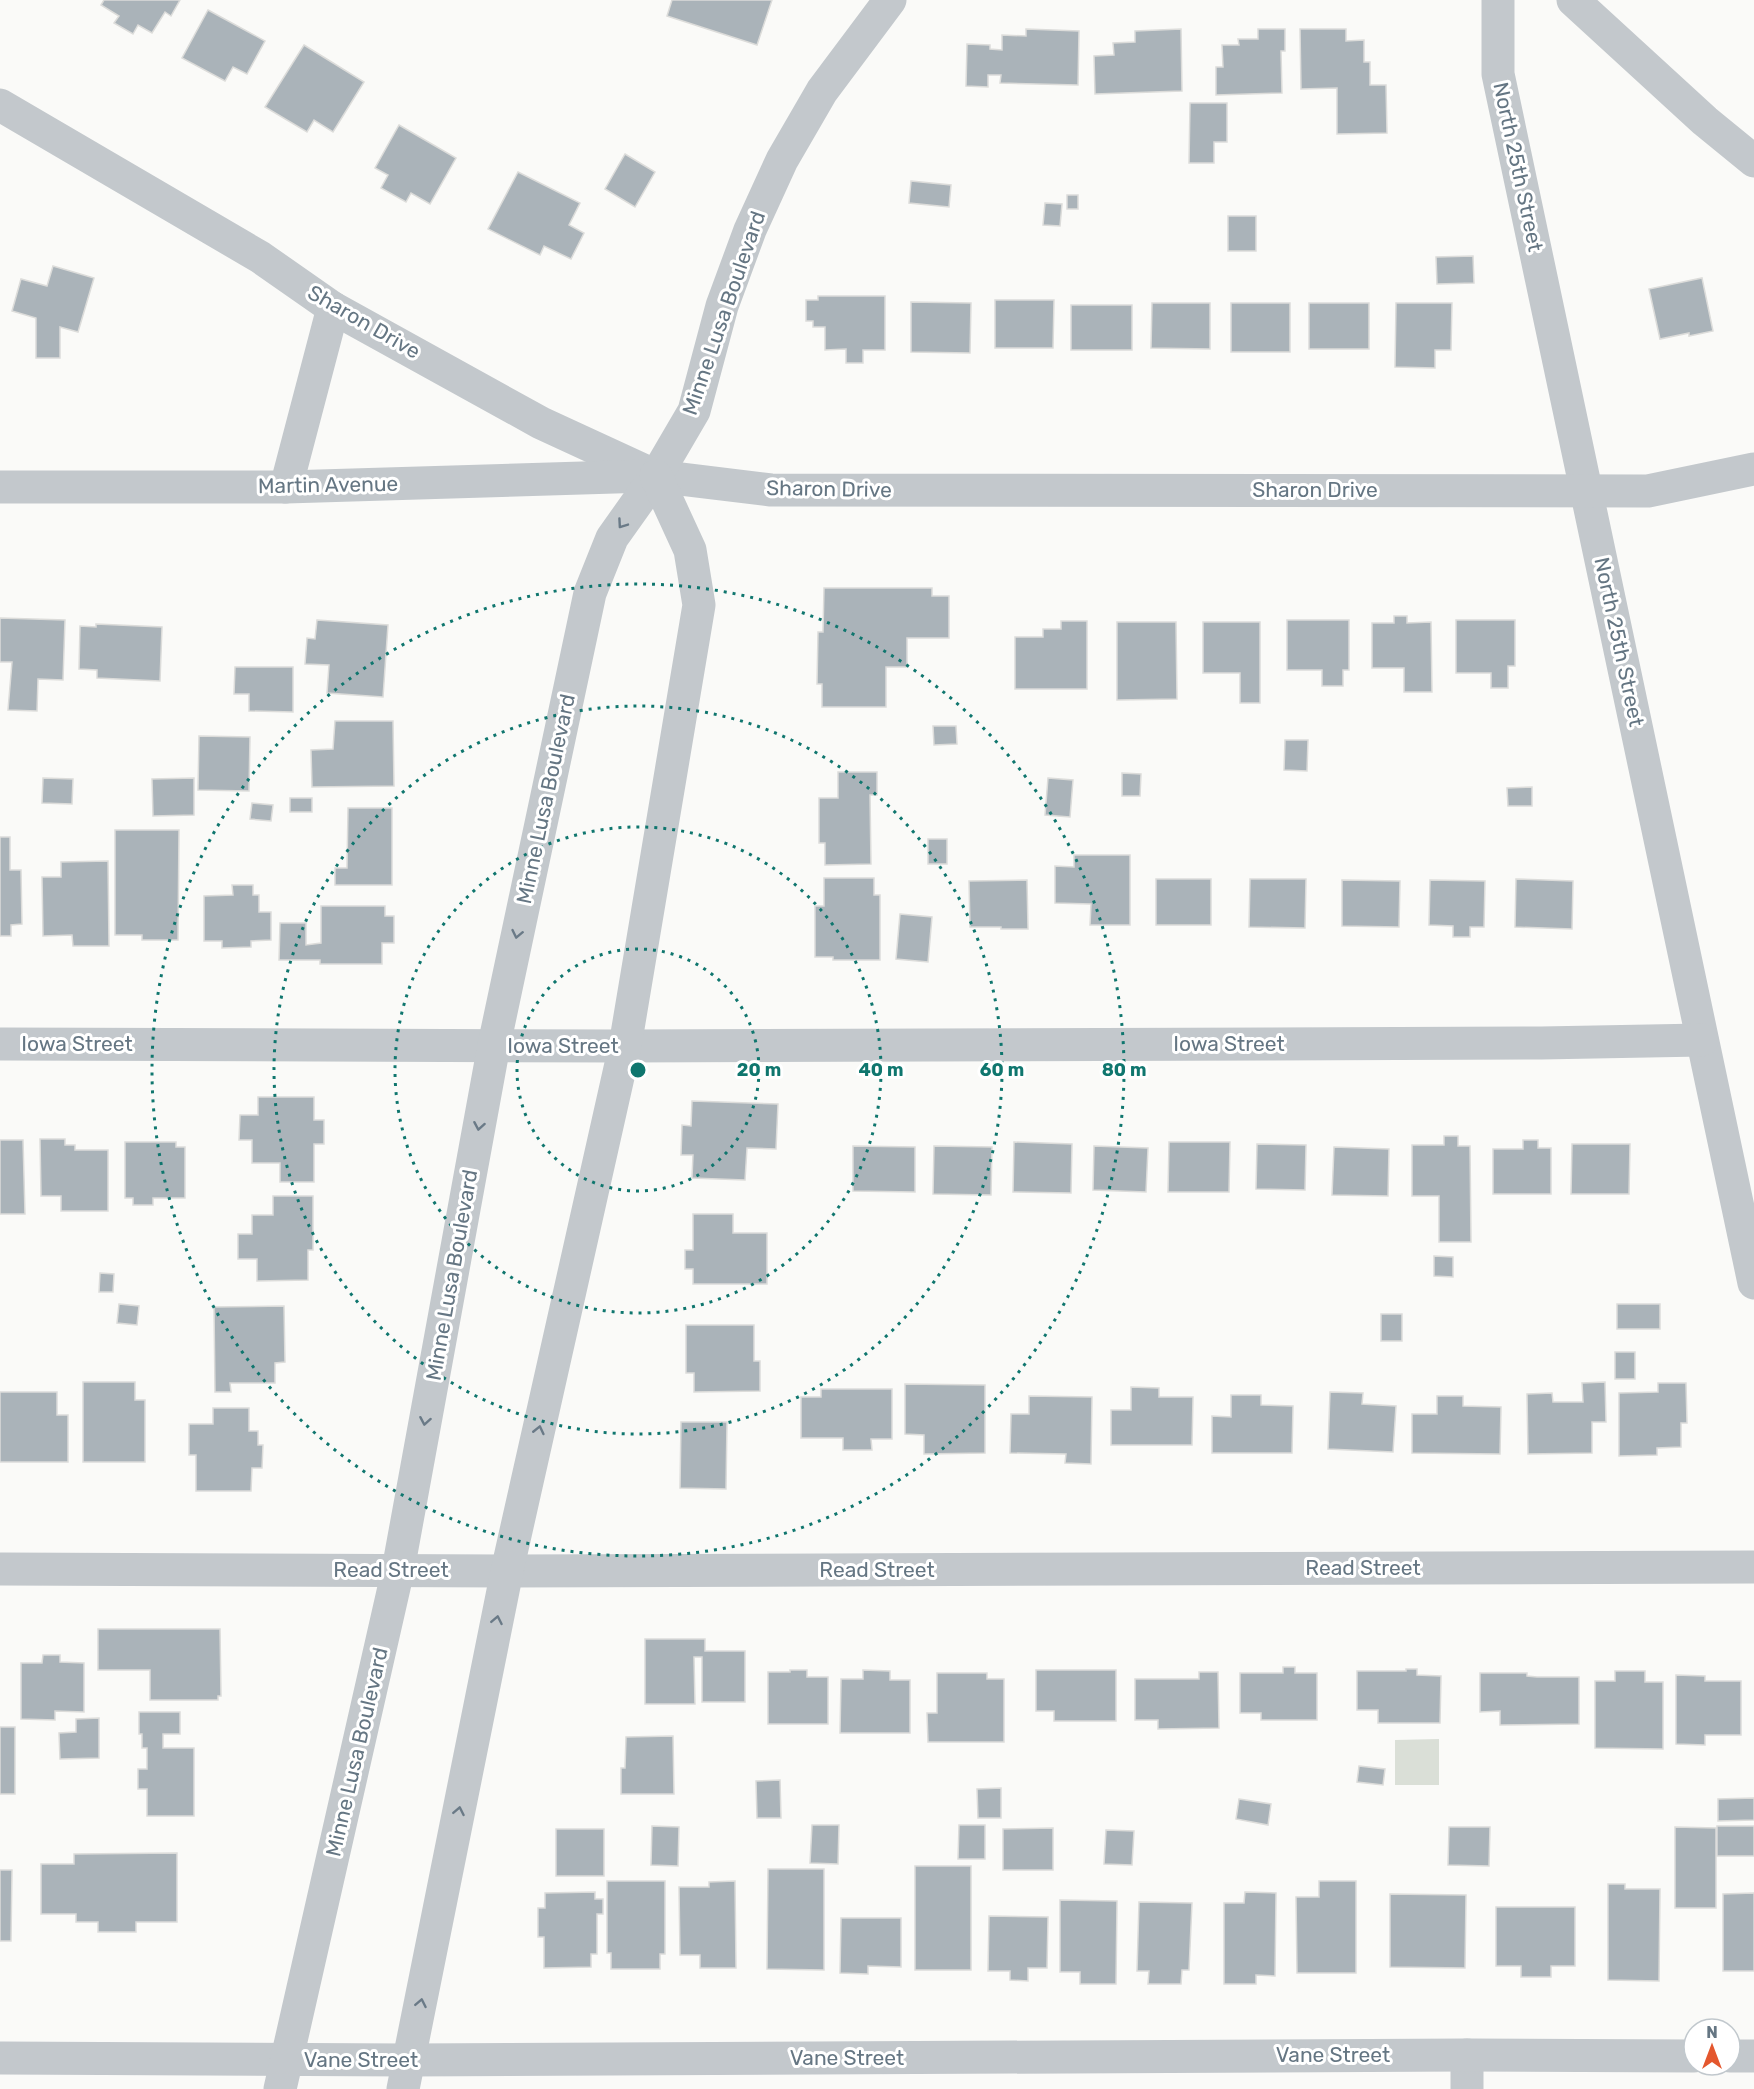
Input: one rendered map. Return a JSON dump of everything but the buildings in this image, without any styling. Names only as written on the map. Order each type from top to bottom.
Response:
[{"type":"street","name":"Minne Lusa Boulevard","points":[[283,2074],[398,1570],[494,1045],[590,593],[612,538],[656,476],[694,411],[722,306],[750,230],[782,160],[822,91],[890,0]]},
{"type":"street","name":"North 25th Street","points":[[1498,0],[1498,74],[1754,1283]]},
{"type":"street","points":[[1573,0],[1705,121],[1754,161]]},
{"type":"street","name":"Sharon Drive","points":[[0,105],[260,257],[333,308],[541,423],[656,476],[771,490],[1648,491],[1754,469]]},
{"type":"street","points":[[286,487],[333,308]]},
{"type":"street","name":"Martin Avenue","points":[[0,487],[286,487],[656,476]]},
{"type":"street","points":[[406,2074],[507,1571],[624,1046],[699,605],[690,550],[656,476]]},
{"type":"street","name":"Iowa Street","points":[[0,1044],[624,1046],[1518,1043],[1702,1040]]},
{"type":"street","name":"Read Street","points":[[0,1569],[507,1571],[1754,1567]]},
{"type":"street","points":[[1467,2055],[1467,2089]]},
{"type":"street","name":"Vane Street","points":[[0,2058],[283,2074],[406,2074],[1467,2055],[1682,2056]]},
{"type":"shaded area","points":[[1439,1739],[1439,1785],[1395,1785],[1395,1740]]}]
